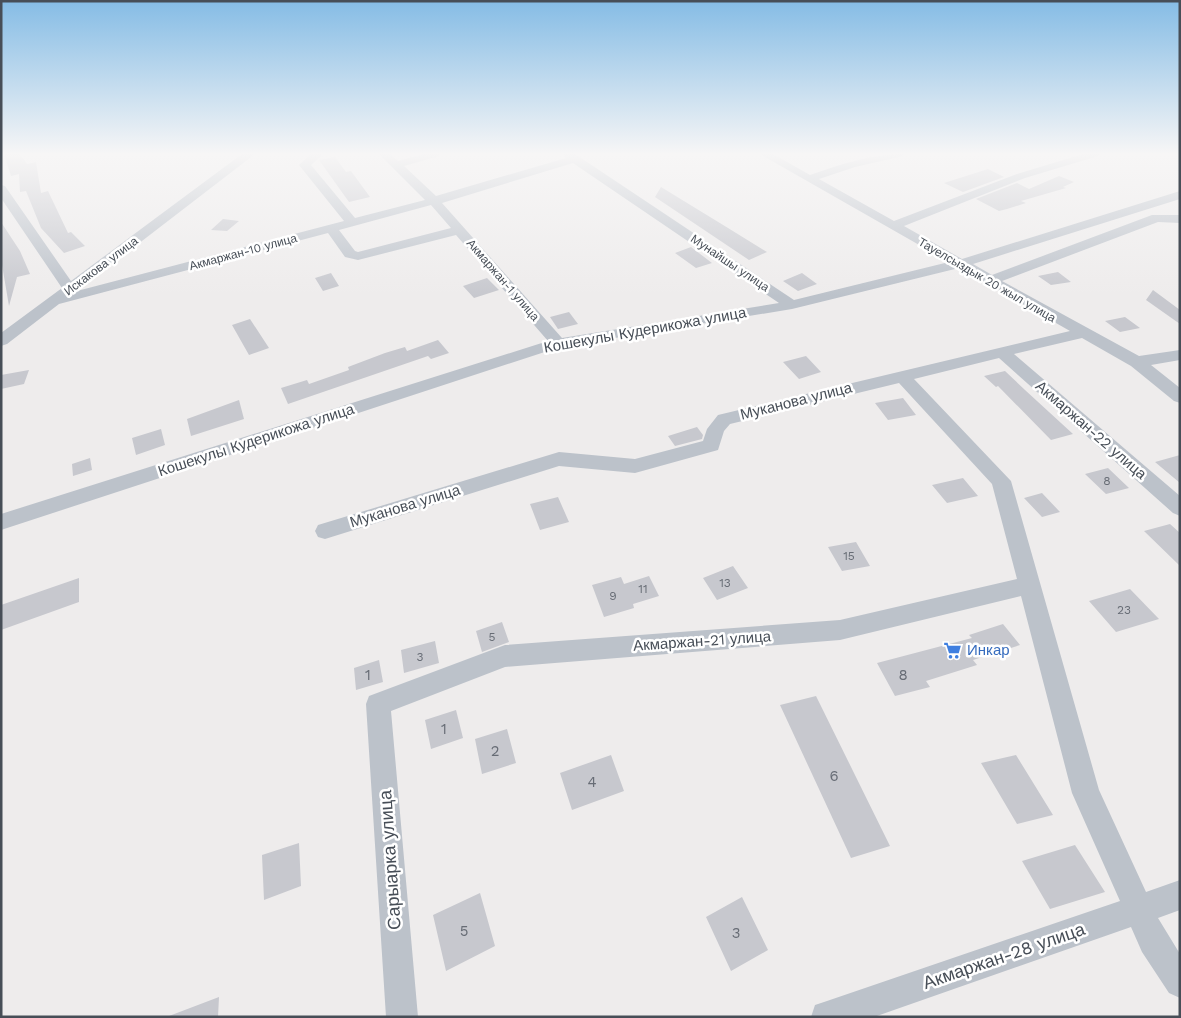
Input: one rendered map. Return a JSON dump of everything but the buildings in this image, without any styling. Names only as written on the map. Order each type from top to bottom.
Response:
[{"type":"street","points":[[10,202],[70,290]]},
{"type":"street","name":"Искакова улица","points":[[1,341],[186,202]]},
{"type":"street","points":[[335,202],[352,223]]},
{"type":"street","name":"Акмаржан-10 улица","points":[[55,301],[432,202]]},
{"type":"street","name":"Акмаржан-1 улица","points":[[434,202],[558,343]]},
{"type":"street","name":"Мунайшы улица","points":[[638,202],[792,305]]},
{"type":"street","name":"Тауелсыздык 20 жыл улица","points":[[850,202],[1082,333],[1137,362],[1180,397]]},
{"type":"street","points":[[893,226],[956,202]]},
{"type":"street","name":"Кошекулы Кудерикожа улица","points":[[1,522],[558,343],[792,305],[959,264],[1159,202]]},
{"type":"street","points":[[989,281],[1157,218],[1180,219]]},
{"type":"street","points":[[331,228],[350,254],[358,256],[459,230]]},
{"type":"street","name":"Муканова улица","points":[[324,531],[559,459],[635,466],[711,445],[716,429],[724,419],[1082,333]]},
{"type":"street","name":"Акмаржан-22 улица","points":[[1002,352],[1180,508]]},
{"type":"street","points":[[1137,362],[1180,355]]},
{"type":"street","points":[[901,375],[1002,481],[1086,793],[1152,941],[1180,982]]},
{"type":"street","name":"Акмаржан-21 улица","points":[[378,704],[505,656],[840,630],[1029,585]]},
{"type":"street","name":"Сарыарка улица","points":[[378,704],[402,1017]]},
{"type":"street","name":"Акмаржан-28 улица","points":[[827,1017],[1180,895]]},
{"type":"place","name":"Инкар","points":[[953,650]]}]
